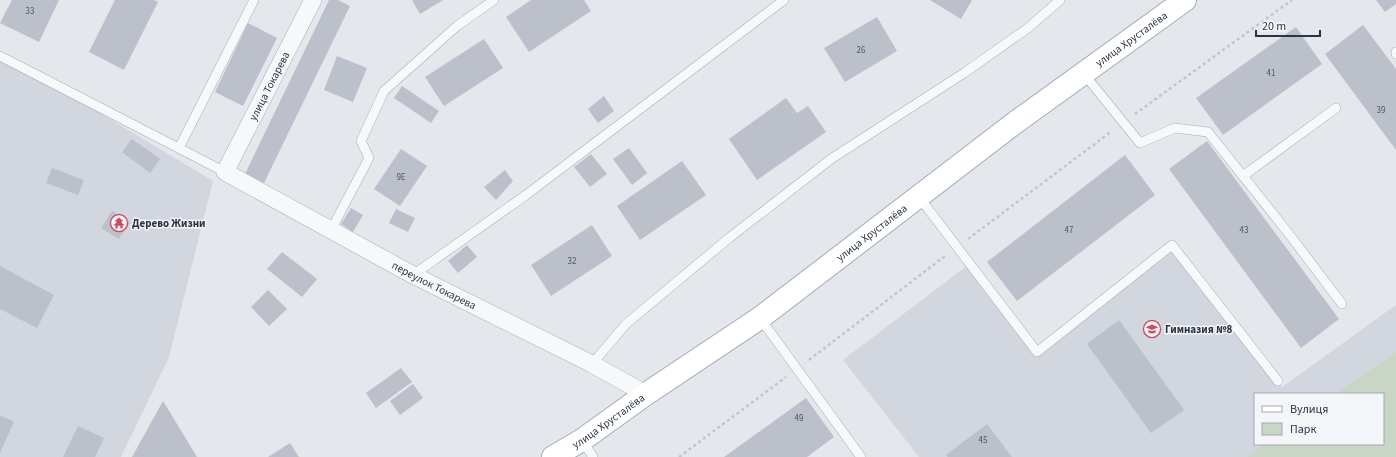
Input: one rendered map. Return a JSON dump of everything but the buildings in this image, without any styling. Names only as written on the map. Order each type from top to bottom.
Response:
[{"type":"main road","name":"улица Хрусталёва","points":[[553,457],[587,448],[646,394],[760,318],[1016,122],[1185,0]]},
{"type":"street","name":"улица Токарева","points":[[225,172],[313,0]]},
{"type":"street","name":"переулок Токарева","points":[[225,172],[413,275],[592,364],[646,394]]},
{"type":"lane","points":[[179,148],[254,0]]},
{"type":"lane","points":[[331,230],[369,158],[362,141],[384,91],[457,26],[494,0]]},
{"type":"lane","points":[[413,275],[526,195],[784,0]]},
{"type":"lane","points":[[592,364],[626,324],[741,229],[831,159],[1028,28],[1060,0]]},
{"type":"lane","points":[[0,56],[225,172]]},
{"type":"lane","points":[[1084,74],[1140,143],[1175,128],[1208,132],[1342,304]]},
{"type":"lane","points":[[1243,176],[1336,108]]},
{"type":"lane","points":[[919,197],[1037,352],[1172,245],[1278,382]]},
{"type":"lane","points":[[760,318],[861,457]]},
{"type":"path","points":[[679,457],[1124,122],[1292,0]]},
{"type":"shaded area","points":[[0,53],[213,181],[169,357],[121,457],[0,457]]},
{"type":"shaded area","name":"Гимназия №8","points":[[1172,245],[1282,387],[1396,305],[1396,457],[919,457],[843,360],[972,262],[1037,352]]},
{"type":"green space","points":[[1396,352],[1396,457],[1247,457],[1262,445],[1384,445],[1384,393],[1337,393]]},
{"type":"place","name":"Дерево Жизни","points":[[119,223]]},
{"type":"place","name":"Гимназия №8","points":[[1152,329]]}]
